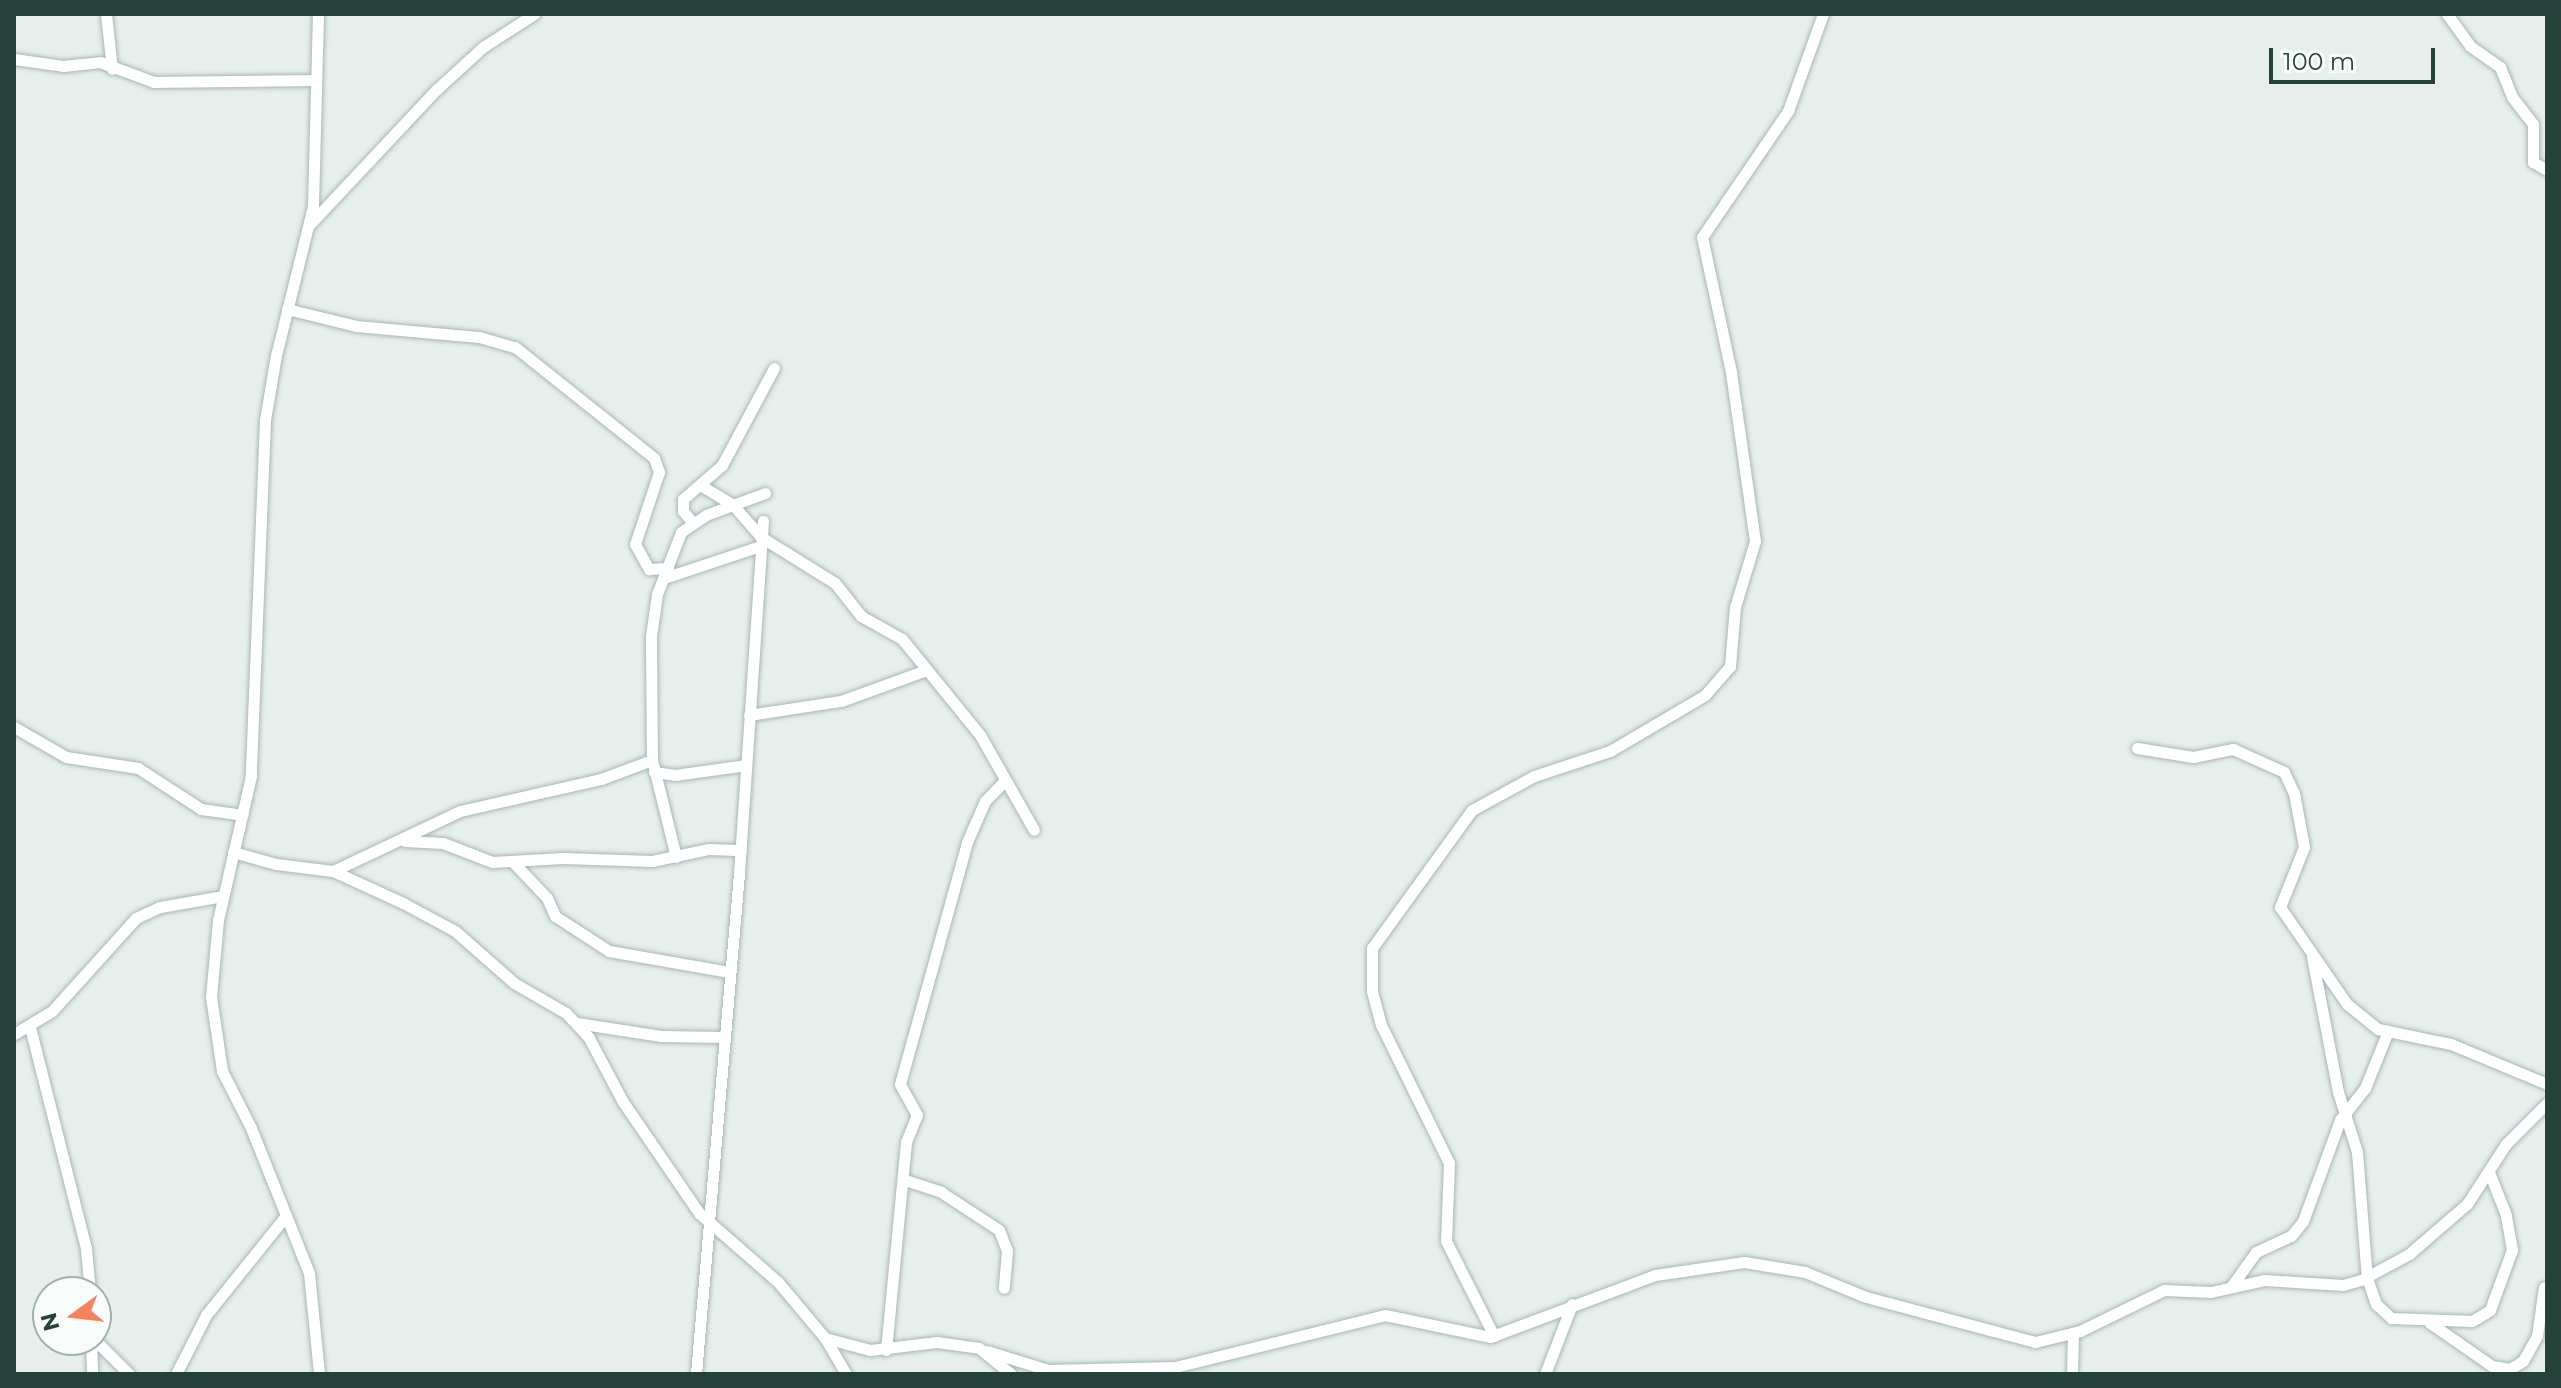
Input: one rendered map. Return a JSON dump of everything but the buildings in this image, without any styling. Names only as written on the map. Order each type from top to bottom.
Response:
[{"type":"street","points":[[106,14],[112,69]]},
{"type":"street","points":[[318,14],[310,223],[287,309],[264,432],[251,776],[223,896],[212,962],[214,1039],[222,1071],[251,1128],[314,1295],[319,1374]]},
{"type":"street","points":[[310,223],[444,83],[488,43],[534,14]]},
{"type":"street","points":[[1494,1336],[1446,1241],[1449,1163],[1378,1016],[1372,948],[1472,810],[1534,776],[1610,751],[1705,695],[1730,666],[1735,607],[1755,541],[1743,488],[1731,372],[1702,237],[1788,111],[1823,14]]},
{"type":"street","points":[[2447,14],[2470,46],[2500,67],[2512,97],[2533,124],[2533,162],[2547,170]]},
{"type":"street","points":[[14,59],[63,66],[100,62],[154,82],[315,80]]},
{"type":"street","points":[[287,309],[356,326],[468,335],[515,347],[654,458],[659,472],[635,544],[649,569],[666,573],[761,541]]},
{"type":"street","points":[[693,523],[681,505],[729,454],[774,368]]},
{"type":"street","points":[[700,485],[733,505],[761,541],[835,583],[861,616],[897,635],[980,735],[1034,830]]},
{"type":"street","points":[[676,857],[653,766],[651,636],[666,573],[675,539],[693,523],[765,493]]},
{"type":"street","points":[[696,1374],[741,850],[763,521]]},
{"type":"street","points":[[749,715],[841,701],[926,670]]},
{"type":"street","points":[[14,727],[71,758],[138,768],[201,809],[243,815]]},
{"type":"street","points":[[2137,748],[2193,757],[2233,749],[2284,772],[2294,793],[2304,847],[2280,907],[2358,1016],[2388,1031],[2451,1044],[2547,1084]]},
{"type":"street","points":[[333,871],[405,841],[460,811],[540,789],[653,766],[687,774],[746,765]]},
{"type":"street","points":[[886,1350],[905,1180],[906,1142],[917,1115],[901,1088],[904,1067],[967,842],[985,801],[1004,781]]},
{"type":"street","points":[[405,841],[443,843],[492,862],[676,857],[708,849],[741,850]]},
{"type":"street","points":[[233,852],[276,864],[333,871],[455,931],[514,983],[577,1023],[661,1036],[724,1037]]},
{"type":"street","points":[[512,861],[547,898],[555,916],[609,951],[729,972]]},
{"type":"street","points":[[14,1034],[52,1011],[136,918],[160,907],[223,896]]},
{"type":"street","points":[[2311,953],[2344,1113],[2357,1152],[2367,1278],[2376,1304],[2391,1318],[2429,1322],[2484,1316],[2500,1292],[2512,1241],[2489,1172]]},
{"type":"street","points":[[577,1023],[623,1102],[709,1223],[778,1282],[825,1338],[846,1374]]},
{"type":"street","points":[[30,1027],[86,1249],[89,1276]]},
{"type":"street","points":[[2231,1287],[2256,1252],[2291,1236],[2303,1221],[2344,1113],[2365,1088],[2388,1031]]},
{"type":"street","points":[[825,1338],[886,1350],[937,1342],[987,1351],[1048,1370],[1184,1366],[1385,1315],[1494,1336],[1655,1275],[1744,1262],[1805,1272],[1866,1297],[2026,1342],[2073,1333],[2161,1291],[2211,1292],[2288,1279],[2343,1285],[2367,1278],[2425,1242],[2467,1204],[2518,1129],[2547,1103]]},
{"type":"street","points":[[905,1180],[941,1192],[999,1230],[1007,1251],[1004,1288]]},
{"type":"street","points":[[176,1374],[206,1315],[251,1266],[284,1218]]},
{"type":"street","points":[[2429,1322],[2492,1366],[2510,1369],[2523,1361],[2537,1336],[2544,1287]]},
{"type":"street","points":[[1545,1374],[1572,1304]]},
{"type":"street","points":[[2072,1374],[2073,1333]]},
{"type":"street","points":[[987,1351],[1011,1374]]},
{"type":"street","points":[[110,1356],[129,1374]]}]
